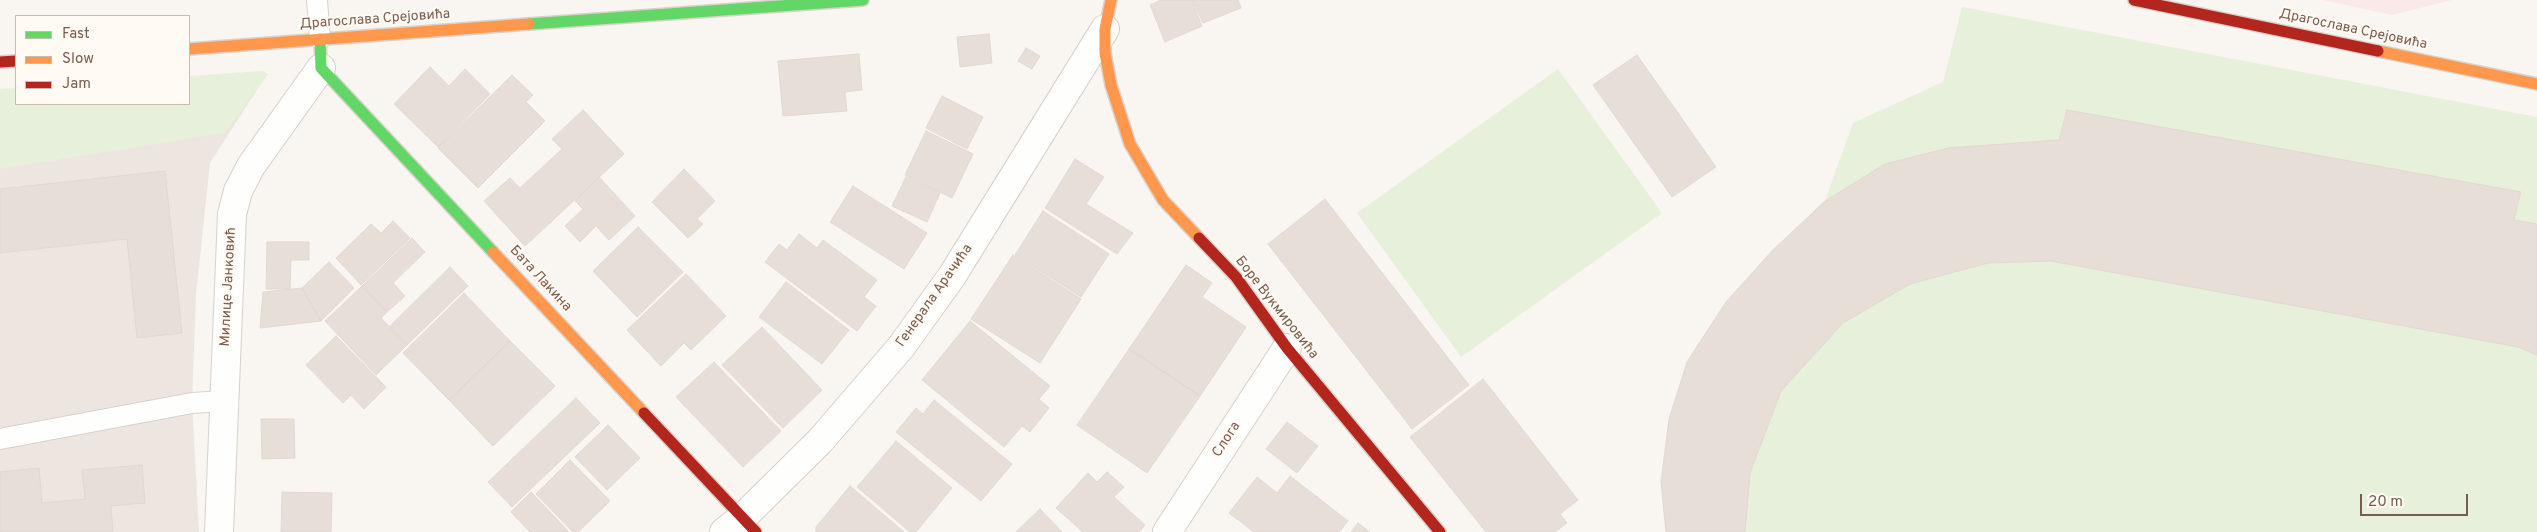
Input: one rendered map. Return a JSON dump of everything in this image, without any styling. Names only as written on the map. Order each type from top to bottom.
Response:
[{"type":"street","name":"Драгослава Срејовића","points":[[190,48],[863,0]]},
{"type":"street","name":"Боре Вукмировића","points":[[1111,0],[1105,29],[1105,53],[1111,85],[1120,119],[1137,156],[1163,200],[1236,277],[1287,348],[1440,532]]},
{"type":"street","name":"Драгослава Срејовића","points":[[2134,0],[2537,84]]},
{"type":"street","name":"Генерала Арачића","points":[[741,527],[820,441],[901,347],[952,276],[1105,29]]},
{"type":"street","points":[[320,39],[321,68]]},
{"type":"street","points":[[0,62],[15,60]]},
{"type":"street","name":"Бата Лакина","points":[[321,68],[741,527]]},
{"type":"street","name":"Милице Јанковић","points":[[219,532],[232,214],[238,191],[251,166],[321,68]]},
{"type":"street","name":"Слога","points":[[1167,532],[1287,348]]},
{"type":"lane","points":[[317,0],[320,39]]},
{"type":"lane","points":[[0,439],[192,403],[224,401]]},
{"type":"shaded area","points":[[2323,0],[2452,0],[2392,15]]},
{"type":"shaded area","points":[[262,82],[210,163],[196,294],[192,403],[199,532],[0,532],[0,97],[15,105],[190,104]]},
{"type":"green space","points":[[1962,7],[2537,117],[2537,532],[1666,532],[1661,482],[1669,419],[1687,362],[1726,302],[1772,251],[1825,201],[1853,123],[1943,82]]},
{"type":"green space","points":[[1558,69],[1662,213],[1461,357],[1357,213]]},
{"type":"green space","points":[[263,71],[268,74],[225,133],[0,169],[0,89],[15,88],[15,105],[190,105],[190,76]]},
{"type":"building","points":[[1161,0],[1192,0],[1202,26],[1165,42],[1150,5]]},
{"type":"building","points":[[1193,0],[1238,0],[1241,8],[1203,23]]},
{"type":"building","points":[[989,34],[992,63],[960,67],[957,37]]},
{"type":"building","points":[[1026,48],[1040,56],[1032,69],[1018,61]]},
{"type":"building","points":[[859,54],[862,90],[845,92],[847,111],[783,116],[778,61]]},
{"type":"building","points":[[1637,55],[1716,167],[1672,197],[1593,85]]},
{"type":"building","points":[[430,67],[449,86],[465,69],[490,94],[438,147],[394,104]]},
{"type":"building","points":[[512,75],[533,95],[526,102],[545,121],[478,188],[438,148]]},
{"type":"building","points":[[942,96],[983,117],[967,149],[926,128]]},
{"type":"building","points":[[583,110],[624,154],[525,246],[484,201],[510,178],[520,188],[562,149],[552,139]]},
{"type":"building","points":[[2067,110],[2521,192],[2514,220],[2537,224],[2537,355],[2518,347],[2051,261],[1988,263],[1910,284],[1843,323],[1781,391],[1750,473],[1745,532],[1666,532],[1661,482],[1669,419],[1687,362],[1726,302],[1772,251],[1825,201],[1885,164],[1948,148],[2059,140]]},
{"type":"building","points":[[926,131],[973,154],[952,198],[905,175]]},
{"type":"building","points":[[1075,159],[1104,177],[1086,204],[1133,233],[1117,254],[1045,208]]},
{"type":"building","points":[[684,169],[715,201],[697,219],[703,224],[688,238],[652,202]]},
{"type":"building","points":[[165,171],[182,333],[137,338],[127,239],[0,253],[0,189]]},
{"type":"building","points":[[599,177],[635,216],[609,240],[596,226],[580,242],[565,226],[583,209],[575,201]]},
{"type":"building","points":[[906,177],[940,193],[927,222],[892,206]]},
{"type":"building","points":[[853,186],[927,233],[904,269],[830,222]]},
{"type":"building","points":[[1325,199],[1469,385],[1412,429],[1268,244]]},
{"type":"building","points":[[1043,211],[1109,254],[1081,297],[1015,255]]},
{"type":"building","points":[[393,221],[410,238],[361,285],[336,258],[371,224],[381,233]]},
{"type":"building","points":[[638,227],[683,272],[637,317],[593,271]]},
{"type":"building","points":[[799,234],[817,248],[823,240],[877,280],[864,297],[876,306],[857,331],[765,262],[779,244],[787,250]]},
{"type":"building","points":[[412,238],[425,252],[393,283],[405,296],[387,312],[362,286]]},
{"type":"building","points":[[267,242],[309,242],[309,260],[291,260],[290,289],[266,289]]},
{"type":"building","points":[[1013,255],[1081,299],[1040,363],[971,319]]},
{"type":"building","points":[[329,262],[354,288],[321,321],[302,288]]},
{"type":"building","points":[[1186,265],[1212,283],[1202,297],[1246,327],[1200,396],[1129,349]]},
{"type":"building","points":[[450,267],[468,286],[407,345],[389,327]]},
{"type":"building","points":[[686,274],[726,316],[691,350],[684,343],[661,366],[627,330]]},
{"type":"building","points":[[786,282],[849,330],[822,364],[759,317]]},
{"type":"building","points":[[362,286],[387,312],[381,318],[407,345],[376,375],[325,321]]},
{"type":"building","points":[[302,288],[321,321],[260,328],[263,292]]},
{"type":"building","points":[[464,293],[510,341],[449,400],[403,353]]},
{"type":"building","points":[[970,321],[1050,386],[1039,399],[1049,408],[1030,432],[1022,426],[1004,447],[922,380]]},
{"type":"building","points":[[762,327],[822,390],[783,428],[722,365]]},
{"type":"building","points":[[336,336],[386,387],[364,409],[351,395],[343,403],[306,365]]},
{"type":"building","points":[[510,341],[555,386],[493,446],[449,400]]},
{"type":"building","points":[[1129,349],[1200,396],[1147,473],[1077,425]]},
{"type":"building","points":[[714,362],[781,431],[743,467],[676,397]]},
{"type":"building","points":[[1483,379],[1578,500],[1560,514],[1567,523],[1555,532],[1486,532],[1410,437]]},
{"type":"building","points":[[576,398],[600,423],[512,507],[488,482]]},
{"type":"building","points":[[934,400],[1012,464],[981,501],[896,432],[916,408],[923,414]]},
{"type":"building","points":[[261,419],[294,419],[295,458],[262,459]]},
{"type":"building","points":[[1287,422],[1318,446],[1297,473],[1266,449]]},
{"type":"building","points":[[608,425],[640,458],[607,490],[575,457]]},
{"type":"building","points":[[896,441],[952,488],[916,532],[910,532],[857,487]]},
{"type":"building","points":[[570,460],[610,501],[578,532],[573,532],[536,494]]},
{"type":"building","points":[[142,465],[145,503],[111,506],[113,532],[0,532],[0,472],[39,468],[42,503],[85,499],[82,470]]},
{"type":"building","points":[[1107,472],[1124,487],[1114,497],[1145,525],[1139,532],[1083,532],[1056,508],[1088,473],[1097,482]]},
{"type":"building","points":[[1290,476],[1348,521],[1339,532],[1254,532],[1229,513],[1257,477],[1277,493]]},
{"type":"building","points":[[850,486],[904,532],[816,532],[816,527]]},
{"type":"building","points":[[282,492],[332,493],[331,532],[281,532]]},
{"type":"building","points":[[531,492],[569,532],[530,532],[511,512]]},
{"type":"building","points":[[1040,509],[1062,532],[1016,532]]},
{"type":"building","points":[[1358,523],[1370,532],[1351,532]]},
{"type":"traffic: fast","points":[[529,24],[863,0]]},
{"type":"traffic: fast","points":[[320,39],[321,68],[493,252]]},
{"type":"traffic: slow","points":[[1111,0],[1105,29],[1105,53],[1111,85],[1130,144],[1163,200],[1199,238]]},
{"type":"traffic: slow","points":[[190,49],[529,24]]},
{"type":"traffic: slow","points":[[2378,51],[2537,84]]},
{"type":"traffic: slow","points":[[493,252],[644,413]]},
{"type":"traffic: jam","points":[[2134,0],[2378,51]]},
{"type":"traffic: jam","points":[[0,62],[15,61]]},
{"type":"traffic: jam","points":[[1199,238],[1236,277],[1287,348],[1440,532]]},
{"type":"traffic: jam","points":[[644,413],[756,532]]}]
